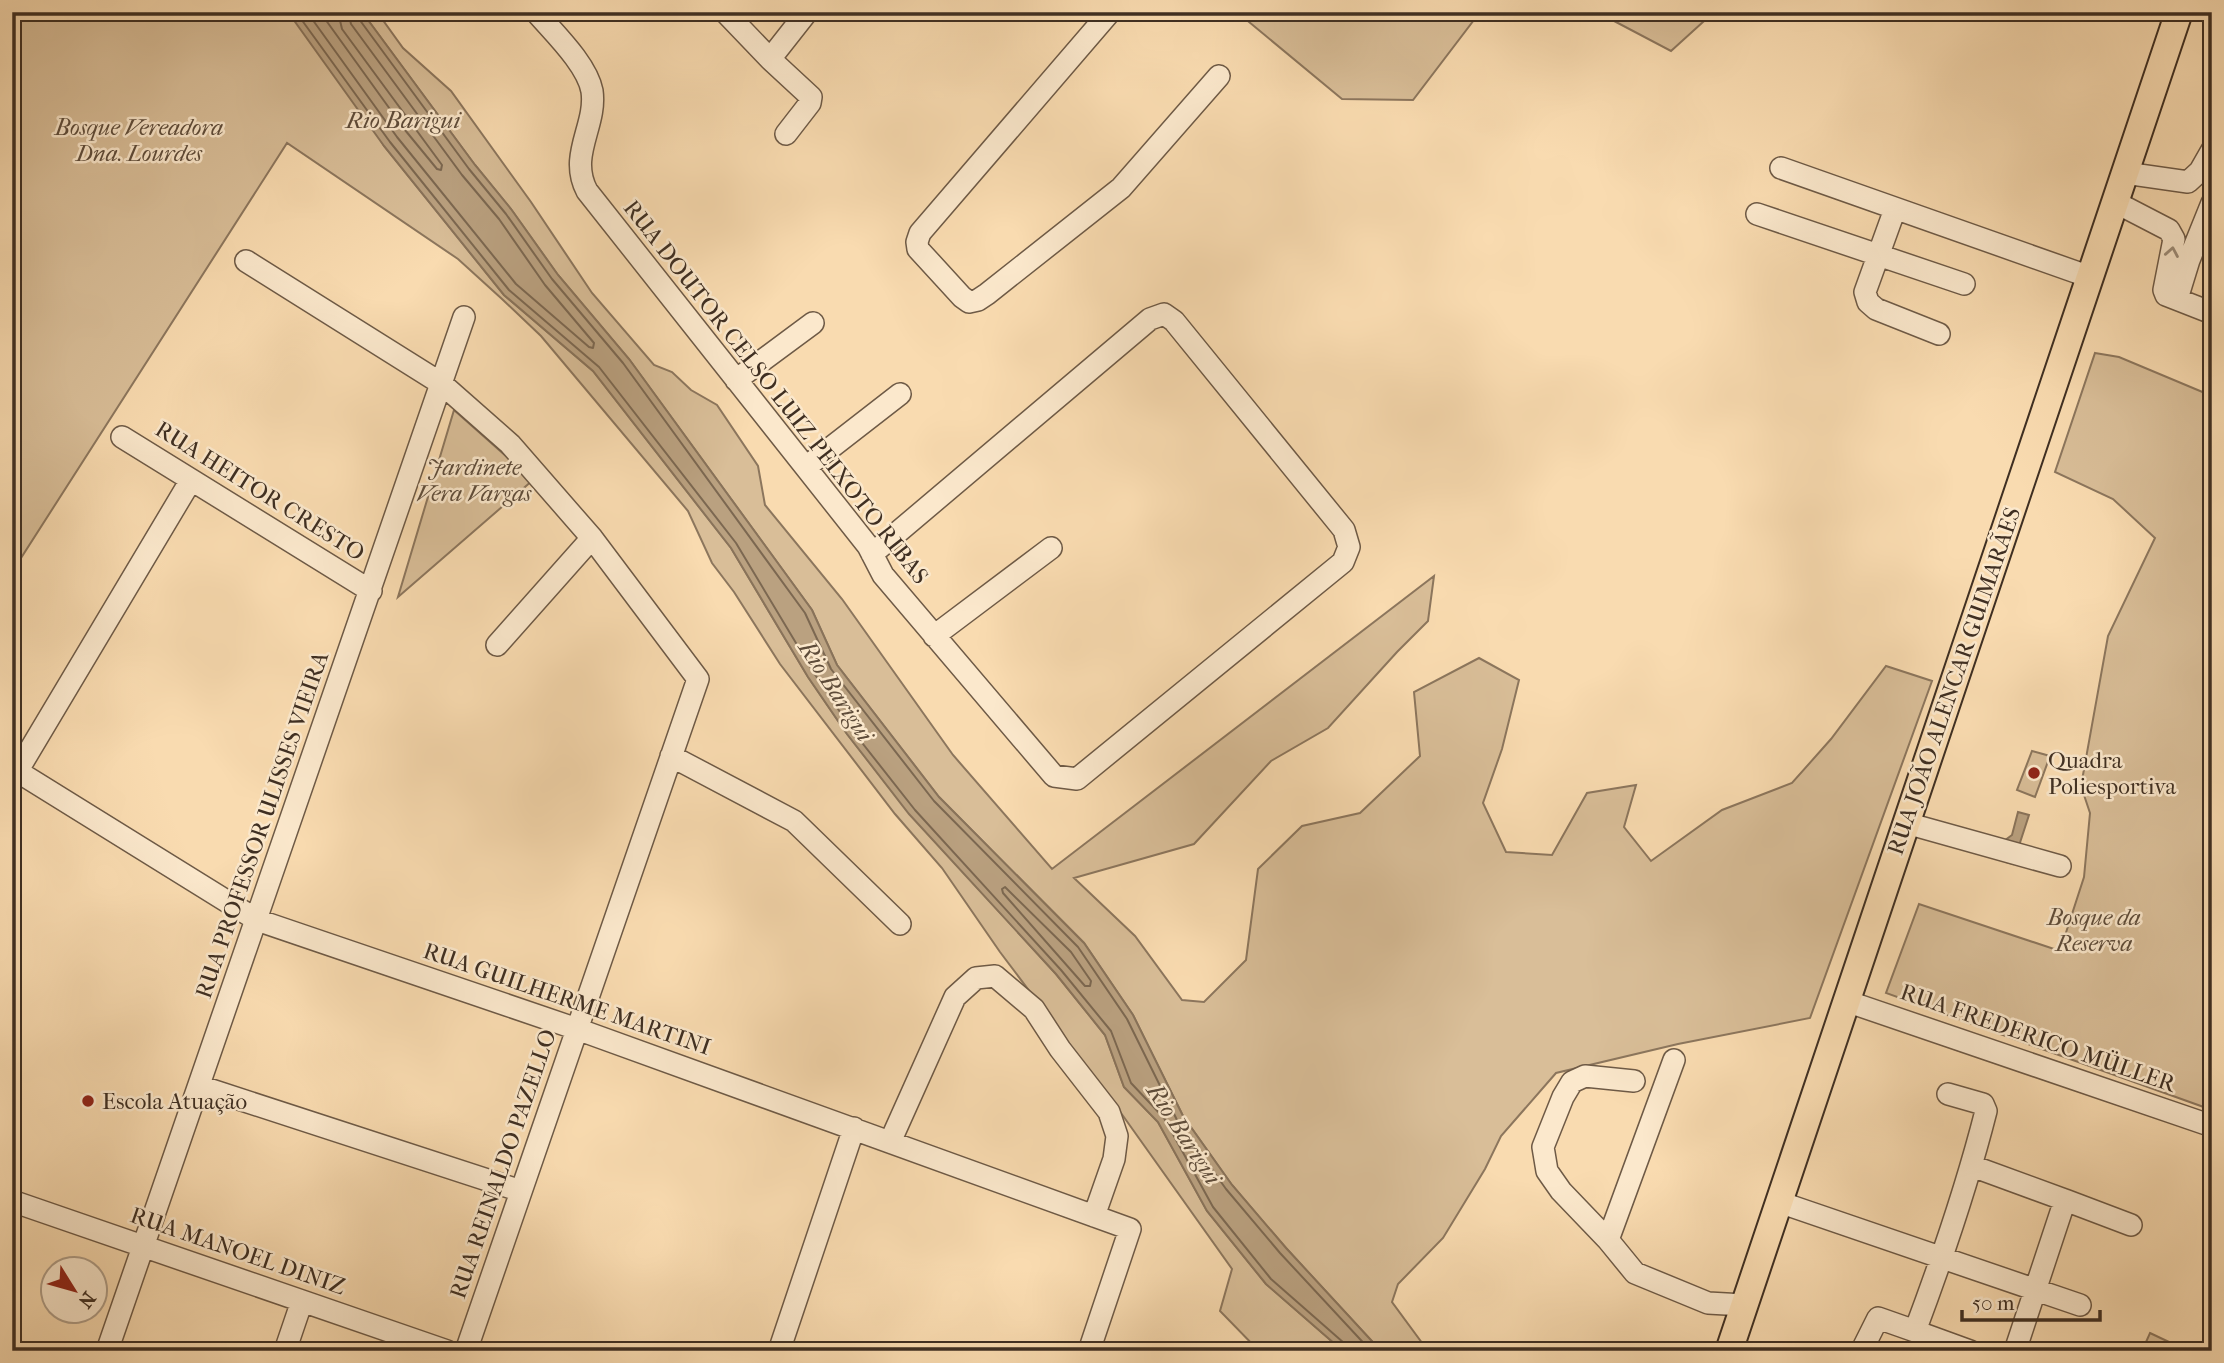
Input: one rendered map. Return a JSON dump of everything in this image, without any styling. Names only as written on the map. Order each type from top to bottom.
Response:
[{"type":"main road","name":"RUA JOÃO ALENCAR GUIMARÃES","points":[[1729,1351],[2179,12]]},
{"type":"main road","points":[[2159,71],[2189,12]]},
{"type":"street","name":"RUA DOUTOR CELSO LUIZ PEIXOTO RIBAS","points":[[536,12],[577,62],[592,89],[592,106],[579,168],[581,181],[587,191],[806,467],[872,554],[883,575],[1054,776],[1077,779],[1343,562],[1349,547],[1344,530],[1174,321],[1164,314],[1150,319],[872,554]]},
{"type":"street","points":[[725,12],[811,97],[810,103],[786,134]]},
{"type":"street","points":[[770,59],[807,12]]},
{"type":"street","points":[[1110,12],[920,233],[918,249],[969,302],[987,294],[1121,188],[1219,76]]},
{"type":"street","points":[[2125,173],[2188,182],[2200,171],[2212,150]]},
{"type":"street","points":[[1781,168],[2090,276]]},
{"type":"street","points":[[2115,202],[2169,230],[2174,239],[2164,290],[2166,295],[2212,313]]},
{"type":"street","points":[[2177,299],[2212,203]]},
{"type":"street","points":[[1895,209],[1865,292],[1868,302],[1876,309],[1939,334]]},
{"type":"street","points":[[1757,214],[1964,284]]},
{"type":"street","points":[[246,261],[442,384],[510,444],[592,538],[497,645]]},
{"type":"street","name":"RUA PROFESSOR ULISSES VIEIRA","points":[[107,1351],[464,317]]},
{"type":"street","points":[[736,380],[813,323]]},
{"type":"street","points":[[806,467],[900,394]]},
{"type":"street","name":"RUA HEITOR CRESTO","points":[[121,437],[370,591]]},
{"type":"street","points":[[14,773],[191,480]]},
{"type":"street","name":"RUA REINALDO PAZELLO","points":[[466,1351],[698,678],[592,538]]},
{"type":"street","points":[[934,636],[1051,548]]},
{"type":"street","points":[[671,756],[794,821],[900,924]]},
{"type":"street","name":"RUA GUILHERME MARTINI","points":[[14,773],[257,920],[577,1029],[1130,1229],[1090,1351]]},
{"type":"street","points":[[1906,823],[2060,866]]},
{"type":"street","points":[[891,1142],[955,997],[976,978],[995,976],[1034,1009],[1060,1049],[1109,1112],[1117,1136],[1114,1159],[1094,1216]]},
{"type":"street","name":"RUA FREDERICO MÜLLER","points":[[1846,1000],[2212,1126]]},
{"type":"street","points":[[1608,1240],[1674,1060]]},
{"type":"street","points":[[1634,1081],[1585,1076],[1572,1082],[1563,1097],[1543,1147],[1547,1171],[1561,1191],[1608,1240],[1634,1273],[1708,1303],[1744,1305]]},
{"type":"street","points":[[199,1086],[521,1191]]},
{"type":"street","points":[[1914,1331],[1942,1258],[1972,1166],[1986,1111],[1983,1104],[1948,1094]]},
{"type":"street","points":[[779,1351],[854,1128]]},
{"type":"street","points":[[1972,1166],[2131,1225]]},
{"type":"street","points":[[2015,1351],[2065,1200]]},
{"type":"street","name":"RUA MANOEL DINIZ","points":[[12,1201],[447,1351]]},
{"type":"street","points":[[1779,1202],[2080,1305]]},
{"type":"street","points":[[285,1351],[302,1301]]},
{"type":"street","points":[[1863,1348],[1878,1318],[1969,1351]]},
{"type":"green space","name":"Bosque Vereadora Dna. Lourdes","points":[[12,12],[309,12],[384,146],[504,295],[593,371],[731,548],[808,677],[847,734],[910,814],[1056,974],[1105,1035],[1124,1087],[1158,1122],[1207,1211],[1266,1284],[1343,1351],[1259,1351],[1220,1311],[1232,1269],[1121,1113],[1000,952],[942,868],[895,814],[780,664],[712,563],[688,511],[541,336],[502,299],[458,259],[287,143],[12,572]]},
{"type":"green space","points":[[362,12],[377,12],[403,48],[451,91],[592,293],[654,365],[672,372],[691,390],[717,405],[758,466],[765,505],[842,599],[953,755],[1052,869],[1434,576],[1428,621],[1328,728],[1271,761],[1194,844],[1074,878],[1135,936],[1182,1000],[1204,1002],[1246,960],[1258,869],[1302,826],[1360,813],[1420,756],[1414,692],[1479,658],[1519,680],[1502,749],[1483,803],[1506,852],[1552,855],[1587,793],[1636,785],[1624,827],[1651,861],[1722,810],[1792,783],[1831,739],[1886,666],[1932,681],[1810,1018],[1678,1044],[1556,1073],[1501,1136],[1485,1169],[1443,1238],[1398,1284],[1392,1302],[1428,1351],[1381,1351],[1232,1185],[1183,1116],[1133,1015],[1084,943],[939,797],[837,665],[812,610],[629,359],[558,275]]},
{"type":"green space","points":[[1237,12],[1480,12],[1413,100],[1342,99]]},
{"type":"green space","points":[[1597,12],[1714,12],[1671,51]]},
{"type":"green space","name":"Bosque da Reserva","points":[[2095,353],[2119,357],[2212,396],[2212,1110],[1886,993],[1919,904],[2060,951],[2084,877],[2090,813],[2081,786],[2108,636],[2155,538],[2113,499],[2055,472]]},
{"type":"green space","name":"Jardinete Vera Vargas","points":[[454,410],[533,480],[398,597]]},
{"type":"green space","name":"Quadra Poliesportiva","points":[[2032,751],[2050,756],[2035,797],[2017,790]]},
{"type":"green space","points":[[2150,1333],[2188,1351],[2142,1351]]},
{"type":"water","name":"Rio Barigui","points":[[288,12],[362,12],[558,275],[629,359],[812,610],[837,665],[939,797],[1084,943],[1133,1015],[1183,1116],[1232,1185],[1381,1351],[1343,1351],[1266,1284],[1207,1211],[1158,1122],[1124,1087],[1105,1035],[1056,974],[909,814],[847,734],[808,677],[731,548],[593,371],[504,295],[384,146]]},
{"type":"water","points":[[2018,812],[2029,815],[2013,864],[2006,862],[2004,841],[2012,835]]},
{"type":"place","name":"Quadra Poliesportiva","points":[[2034,773]]},
{"type":"place","name":"Escola Atuação","points":[[88,1101]]}]
